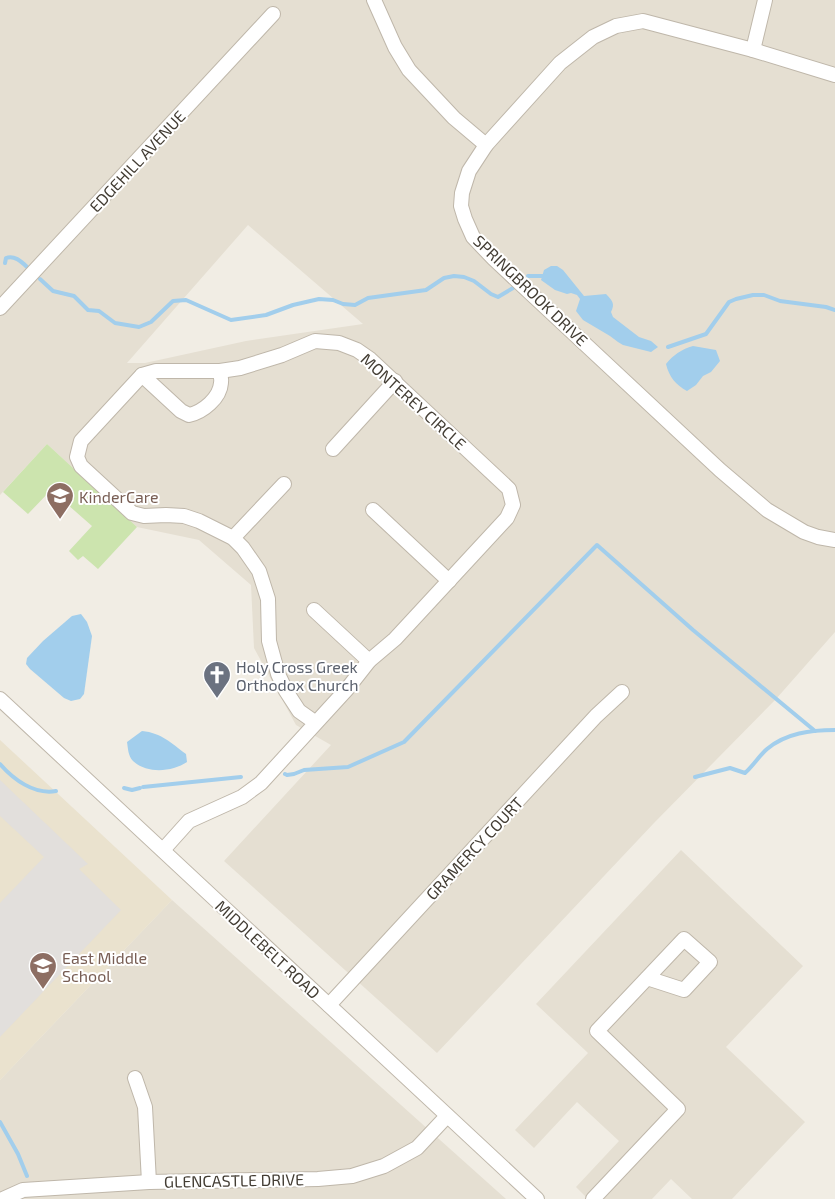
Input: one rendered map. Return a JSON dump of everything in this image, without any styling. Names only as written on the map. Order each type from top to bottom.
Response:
[{"type":"street","points":[[374,0],[394,47],[409,70],[454,118],[486,145]]},
{"type":"street","points":[[752,50],[765,0]]},
{"type":"street","name":"EDGEHILL AVENUE","points":[[0,308],[273,14]]},
{"type":"street","name":"SPRINGBROOK DRIVE","points":[[835,75],[752,50],[643,21],[616,26],[593,37],[560,63],[486,145],[473,162],[462,193],[462,206],[473,237],[720,470],[767,510],[804,532],[835,540]]},
{"type":"street","name":"MONTEREY CIRCLE","points":[[142,376],[156,371],[220,371],[240,368],[267,360],[315,341],[339,343],[357,350],[370,359],[509,488],[513,505],[507,518],[395,639],[369,662],[347,690],[261,783],[242,798],[189,821],[163,850]]},
{"type":"street","points":[[220,371],[221,383],[218,394],[200,413],[189,416],[142,376],[81,441],[77,457],[82,466],[132,513],[144,516],[184,516],[199,521],[233,538],[259,570],[268,599],[269,641],[281,680],[299,711],[316,723]]},
{"type":"street","points":[[333,449],[395,382]]},
{"type":"street","points":[[233,538],[284,484]]},
{"type":"street","points":[[373,510],[449,581]]},
{"type":"street","points":[[314,610],[369,662]]},
{"type":"street","name":"GRAMERCY COURT","points":[[328,1005],[596,716],[622,692]]},
{"type":"street","name":"MIDDLEBELT ROAD","points":[[0,699],[536,1199]]},
{"type":"street","points":[[593,1199],[678,1109],[597,1031],[648,978]]},
{"type":"street","points":[[136,1078],[145,1106],[149,1182]]},
{"type":"street","name":"GLENCASTLE DRIVE","points":[[3,1199],[23,1190],[149,1182],[318,1179],[352,1176],[384,1166],[417,1148],[447,1116]]},
{"type":"shaded area","points":[[0,0],[835,0],[835,632],[776,699],[654,823],[437,1053],[224,861],[331,745],[296,725],[254,648],[251,585],[199,540],[137,527],[47,444],[0,495]],"holes":[[[248,225],[363,324],[246,341],[145,363],[127,363]]]},
{"type":"shaded area","name":"East Middle School","points":[[0,740],[172,900],[0,1080]]},
{"type":"shaded area","points":[[0,780],[88,864],[79,869],[121,910],[0,1037],[0,903],[44,857],[0,816]]},
{"type":"shaded area","points":[[681,850],[803,966],[726,1047],[805,1122],[732,1199],[692,1199],[671,1179],[652,1199],[588,1199],[576,1187],[619,1141],[577,1102],[534,1148],[515,1130],[588,1053],[536,1004]]},
{"type":"shaded area","points":[[172,900],[506,1199],[0,1199],[0,1080]]},
{"type":"green space","points":[[47,444],[137,527],[98,569],[83,556],[78,560],[69,551],[92,526],[51,490],[28,514],[3,492]]},
{"type":"water","points":[[551,266],[557,266],[563,270],[584,296],[606,294],[613,303],[611,312],[613,317],[639,337],[651,341],[658,347],[651,352],[623,345],[583,320],[576,311],[580,299],[577,295],[555,290],[541,280],[544,270]]},
{"type":"water","points":[[693,346],[716,350],[720,361],[711,372],[703,376],[696,385],[687,391],[674,380],[666,364],[678,353]]},
{"type":"water","points":[[81,614],[87,622],[92,636],[84,694],[80,699],[71,701],[64,698],[26,664],[27,658],[43,641],[72,616]]},
{"type":"water","points":[[142,731],[161,736],[171,742],[186,754],[187,762],[167,770],[152,770],[133,761],[128,752],[127,742]]},
{"type":"waterway","points":[[5,263],[6,258],[12,257],[27,267]]},
{"type":"waterway","points":[[40,279],[53,291],[74,296],[88,310],[99,311],[115,323],[139,327],[151,322],[173,301],[186,300],[231,320],[266,315],[293,305],[319,299],[355,305],[368,298],[426,290],[444,278],[454,276],[474,281],[498,297],[513,288]]},
{"type":"waterway","points":[[528,276],[547,276]]},
{"type":"waterway","points":[[668,347],[706,334],[729,302],[753,295],[764,295],[780,301],[826,307],[835,310]]},
{"type":"waterway","points":[[285,774],[294,774],[304,770],[348,767],[404,742],[597,545],[693,630],[815,731]]},
{"type":"waterway","points":[[695,777],[730,768],[745,773],[767,749],[782,739],[808,732],[835,730]]},
{"type":"waterway","points":[[0,764],[25,785],[40,791],[56,791]]},
{"type":"waterway","points":[[143,787],[241,777]]},
{"type":"waterway","points":[[124,788],[132,790],[140,788]]},
{"type":"waterway","points":[[0,1122],[18,1154],[27,1176]]},
{"type":"place","name":"KinderCare","points":[[60,520]]},
{"type":"place","name":"Holy Cross Greek Orthodox Church","points":[[217,699]]},
{"type":"place","name":"East Middle School","points":[[43,990]]}]
